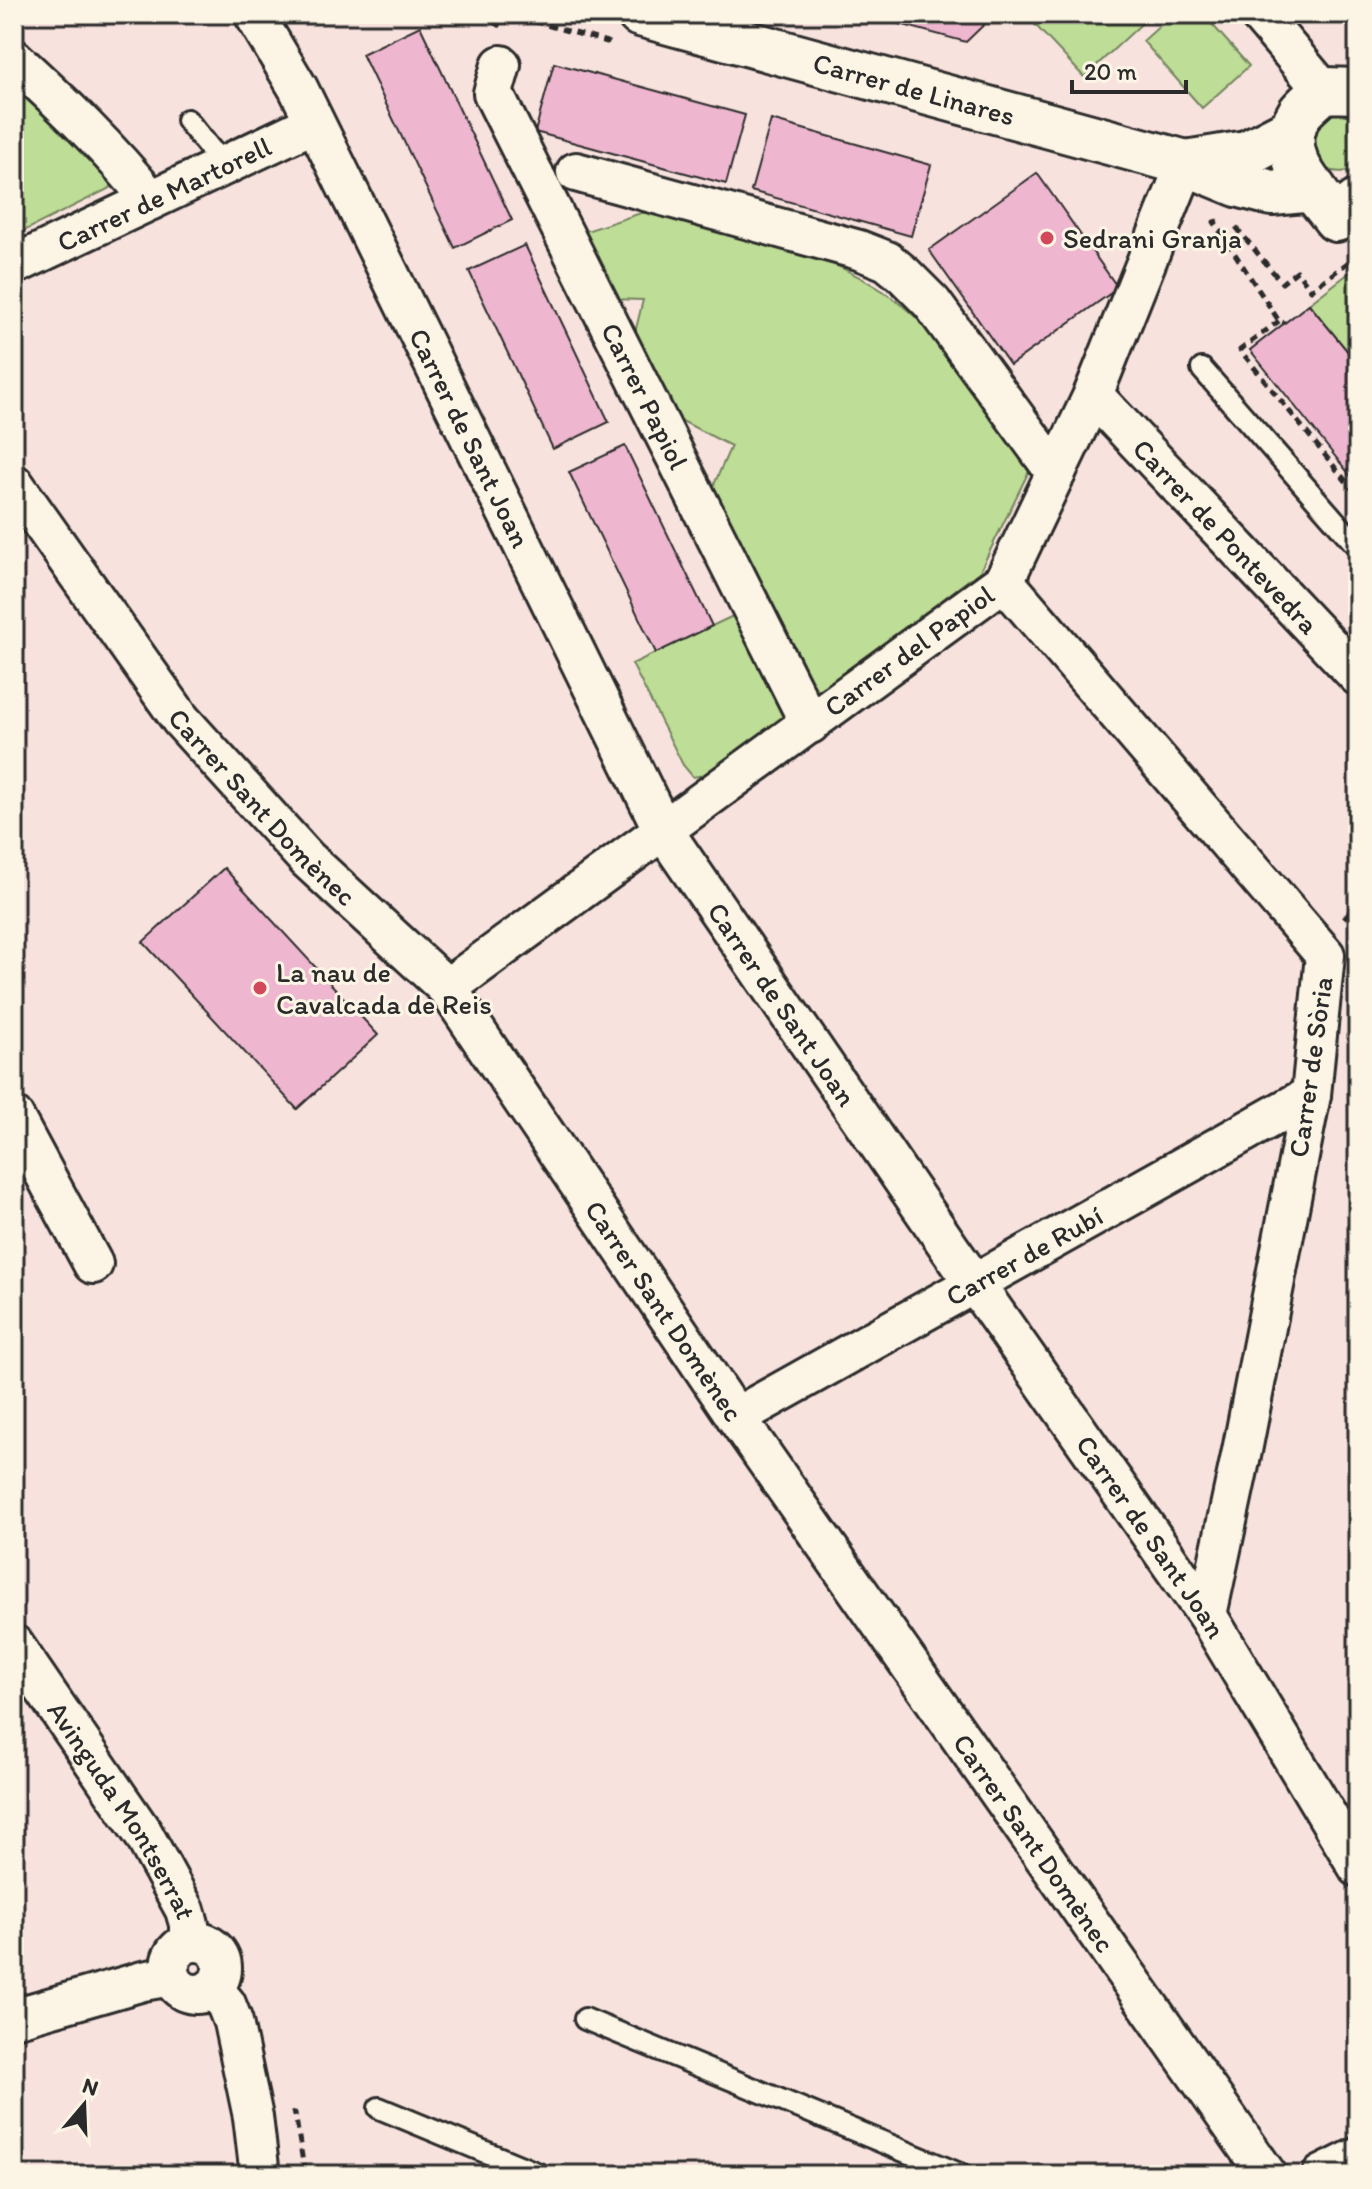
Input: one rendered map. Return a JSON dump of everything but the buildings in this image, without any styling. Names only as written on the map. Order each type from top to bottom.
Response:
[{"type":"street","name":"Carrer de Sant Joan","points":[[254,14],[298,88],[663,830],[1207,1615],[1358,1867]]},
{"type":"street","name":"Carrer de Sant Joan","points":[[284,14],[298,88]]},
{"type":"street","points":[[1259,14],[1347,87],[1301,112],[1293,129],[1291,148],[1294,161],[1336,219],[1358,202]]},
{"type":"street","name":"Carrer de Linares","points":[[625,21],[1186,163],[1237,184],[1272,193],[1314,189]]},
{"type":"street","points":[[14,59],[60,102],[151,200]]},
{"type":"street","name":"Carrer Papiol","points":[[501,65],[493,93],[810,724]]},
{"type":"street","name":"Carrer de Martorell","points":[[14,265],[314,123]]},
{"type":"street","name":"Carrer de Linares","points":[[1186,163],[1247,153],[1293,129]]},
{"type":"street","name":"Carrer del Papiol","points":[[447,988],[1004,581],[1093,395],[1186,163]]},
{"type":"street","points":[[576,172],[859,250],[887,261],[932,303],[1056,473]]},
{"type":"street","name":"Carrer de Pontevedra","points":[[1093,395],[1358,676]]},
{"type":"street","name":"Carrer Sant Domènec","points":[[14,484],[181,720],[307,859],[447,988],[736,1417],[1267,2175]]},
{"type":"street","name":"Carrer de Sòria","points":[[1004,581],[1325,955],[1311,1095],[1207,1615]]},
{"type":"street","name":"Carrer de Rubí","points":[[736,1417],[1311,1095]]},
{"type":"street","points":[[14,1117],[93,1264]]},
{"type":"street","name":"Avinguda Montserrat","points":[[14,1645],[144,1835],[185,1910],[189,1942]]},
{"type":"street","points":[[189,1942],[205,1943],[219,1954],[222,1975],[212,1988],[201,1994],[188,1993],[177,1986],[171,1976],[173,1955],[189,1942]]},
{"type":"street","points":[[14,2018],[143,1981],[171,1976]]},
{"type":"street","points":[[212,1988],[226,2004],[233,2022],[253,2117],[260,2175]]},
{"type":"street","points":[[1322,2175],[1358,2157]]},
{"type":"lane","points":[[187,120],[224,166]]},
{"type":"lane","points":[[1202,369],[1358,547]]},
{"type":"lane","points":[[585,2019],[962,2175]]},
{"type":"lane","points":[[379,2108],[541,2175]]},
{"type":"path","points":[[507,14],[607,42],[625,21]]},
{"type":"path","points":[[1230,219],[1282,283],[1297,271],[1311,290],[1358,254]]},
{"type":"path","points":[[1222,220],[1214,222],[1282,322],[1240,350],[1358,496]]},
{"type":"path","points":[[1345,916],[1358,903]]},
{"type":"green space","points":[[1025,14],[1152,14],[1084,77]]},
{"type":"green space","points":[[1173,14],[1203,14],[1249,66],[1202,108],[1143,41]]},
{"type":"green space","points":[[14,59],[132,177],[14,236]]},
{"type":"green space","points":[[1346,110],[1358,114],[1358,169],[1336,172],[1321,165],[1317,159],[1313,128],[1330,112]]},
{"type":"green space","points":[[665,211],[810,254],[877,287],[907,309],[933,336],[1029,471],[980,571],[825,690],[704,775],[693,777],[683,765],[632,664],[769,596],[709,496],[731,446],[678,419],[633,341],[643,300],[612,299],[580,233],[641,213]]},
{"type":"green space","points":[[1358,266],[1358,364],[1309,304]]},
{"type":"place","name":"Sedrani Granja","points":[[1047,238]]},
{"type":"place","name":"La nau de Cavalcada de Reis","points":[[260,988]]}]
